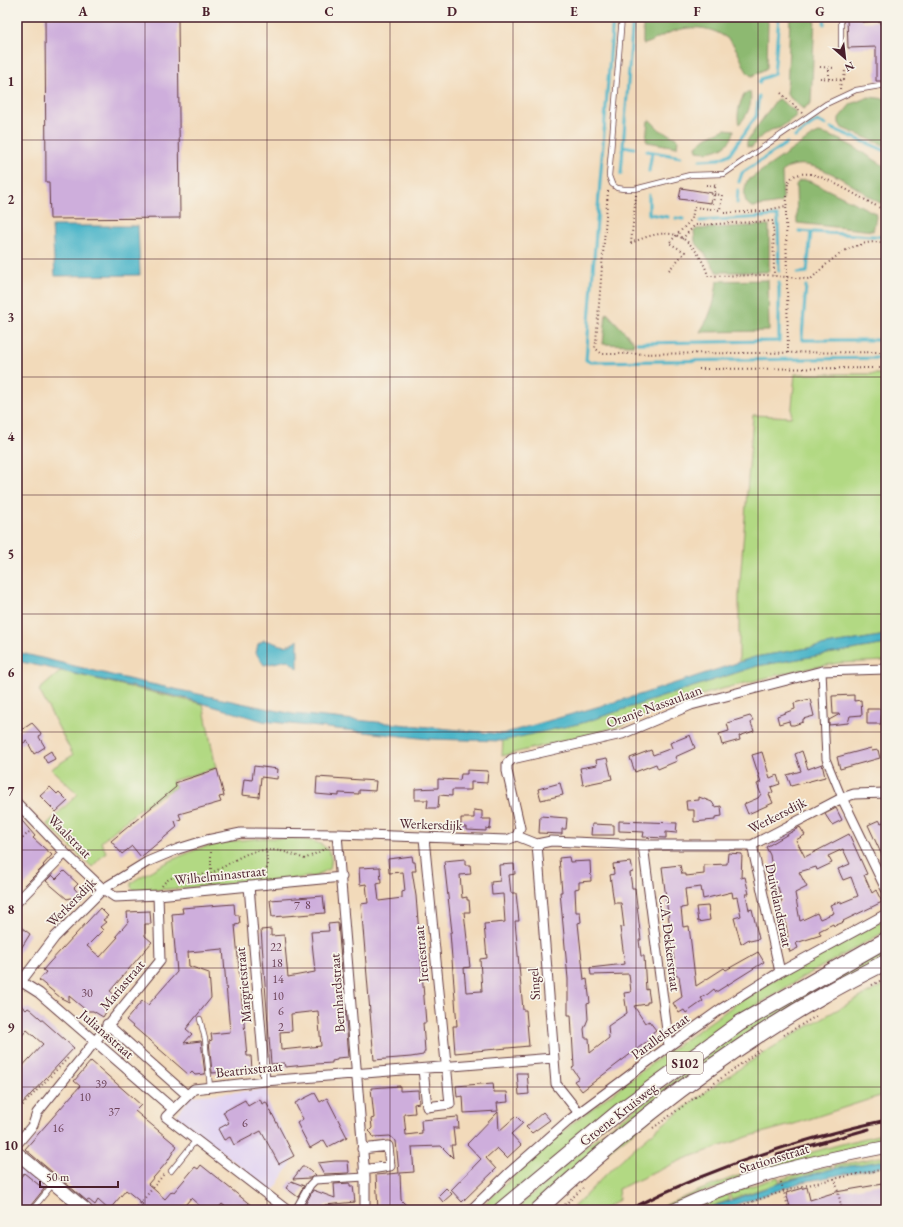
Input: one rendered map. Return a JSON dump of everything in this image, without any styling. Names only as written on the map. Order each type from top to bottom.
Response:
[{"type":"main road","name":"Groene Kruisweg","points":[[501,1210],[620,1111],[740,1023],[886,940]]},
{"type":"main road","name":"Groene Kruisweg","points":[[538,1210],[594,1158],[649,1114],[708,1070],[824,995],[886,962]]},
{"type":"street","name":"Oranje Nassaulaan","points":[[517,836],[520,828],[507,771],[507,764],[512,759],[622,734],[691,706],[822,671],[886,668]]},
{"type":"street","points":[[822,671],[826,759],[842,798],[886,889]]},
{"type":"street","name":"Werkersdijk","points":[[18,983],[55,937],[103,889],[147,862],[178,849],[207,840],[241,833],[338,838],[507,840],[517,836],[537,844],[550,842],[643,845],[752,845],[842,798],[854,794],[886,793]]},
{"type":"street","name":"Waalstraat","points":[[17,803],[65,853],[103,889]]},
{"type":"street","name":"Bernhardstraat","points":[[338,838],[365,1173],[366,1210]]},
{"type":"street","name":"Irenestraat","points":[[424,838],[446,1067]]},
{"type":"street","name":"Singel","points":[[537,844],[556,1084],[579,1113]]},
{"type":"street","name":"C.A. Dekkerstraat","points":[[643,845],[669,1046]]},
{"type":"street","name":"Duivelandstraat","points":[[752,845],[780,972]]},
{"type":"street","points":[[17,902],[65,853]]},
{"type":"street","name":"Wilhelminastraat","points":[[103,889],[115,897],[160,895],[342,877]]},
{"type":"street","name":"Margrietstraat","points":[[249,886],[265,1081]]},
{"type":"street","name":"Mariastraat","points":[[17,1144],[33,1125],[37,1112],[107,1024],[160,961],[160,895]]},
{"type":"street","name":"Parallelstraat","points":[[471,1210],[509,1173],[579,1113],[669,1046],[721,1009],[780,972],[886,914]]},
{"type":"street","name":"Julianastraat","points":[[18,983],[39,993],[173,1109]]},
{"type":"street","points":[[107,1024],[187,1095],[166,1118],[287,1210]]},
{"type":"street","name":"Beatrixstraat","points":[[187,1095],[194,1089],[265,1081],[553,1058]]},
{"type":"street","points":[[423,1069],[427,1107],[450,1104],[446,1067]]},
{"type":"street","points":[[296,1210],[315,1180],[365,1173],[390,1166],[388,1146],[362,1149]]},
{"type":"street","name":"Stationsstraat","points":[[674,1210],[719,1191],[778,1171],[831,1157],[886,1147]]},
{"type":"street","points":[[17,1153],[86,1210]]},
{"type":"lane","points":[[622,17],[609,176],[612,184],[617,188],[637,188],[690,176],[716,176],[728,172],[826,104],[849,92],[886,85]]},
{"type":"lane","points":[[841,17],[841,46]]},
{"type":"lane","points":[[200,1019],[205,1039],[210,1087]]},
{"type":"lane","points":[[170,1171],[196,1140]]},
{"type":"lane","points":[[32,1210],[53,1184]]},
{"type":"path","points":[[820,67],[834,68]]},
{"type":"path","points":[[829,68],[829,79]]},
{"type":"path","points":[[820,78],[844,80],[846,70]]},
{"type":"path","points":[[781,93],[806,117]]},
{"type":"path","points":[[788,353],[786,206],[788,182],[791,178],[800,174],[811,174],[882,209]]},
{"type":"path","points":[[713,204],[716,176]]},
{"type":"path","points":[[612,184],[608,189],[595,348],[598,351],[607,355],[886,352]]},
{"type":"path","points":[[706,185],[715,186]]},
{"type":"path","points":[[637,188],[631,243],[661,234],[677,235],[700,257],[708,276],[774,276],[809,279],[840,252],[853,246],[867,243],[886,243]]},
{"type":"path","points":[[669,270],[685,252],[669,243],[692,219],[694,207],[720,210],[722,195],[714,194]]},
{"type":"path","points":[[724,213],[763,211],[786,206]]},
{"type":"path","points":[[682,239],[695,225],[773,221],[774,276]]},
{"type":"path","points":[[699,369],[886,368]]},
{"type":"path","points":[[17,844],[37,824]]},
{"type":"path","points":[[160,895],[161,888],[165,882],[170,879],[180,876],[211,873],[238,858],[256,851],[287,851],[305,859],[338,838]]},
{"type":"path","points":[[262,884],[268,866],[266,850]]},
{"type":"path","points":[[211,852],[211,873]]},
{"type":"path","points":[[867,987],[886,978]]},
{"type":"path","points":[[778,1039],[822,1012]]},
{"type":"path","points":[[648,1132],[765,1046]]},
{"type":"path","points":[[17,1111],[69,1056]]},
{"type":"path","points":[[730,1210],[783,1191],[835,1178],[886,1169]]},
{"type":"path","points":[[135,1210],[162,1175],[170,1171]]},
{"type":"path","points":[[835,1178],[842,1210]]},
{"type":"path","points":[[781,1182],[789,1210]]},
{"type":"path","points":[[559,1210],[587,1184]]},
{"type":"shaded area","points":[[267,1089],[268,1104],[296,1156],[273,1192],[176,1116],[191,1096]]},
{"type":"shaded area","points":[[17,1161],[44,1185],[24,1210],[17,1210]]},
{"type":"green space","points":[[643,17],[766,17],[768,22],[767,68],[752,76],[746,70],[736,49],[728,39],[720,34],[704,29],[687,28],[670,32],[643,44]]},
{"type":"green space","points":[[790,17],[815,17],[811,103],[803,109],[787,95]]},
{"type":"green space","points":[[747,92],[750,92],[751,96],[750,105],[747,114],[739,124],[739,107],[742,98]]},
{"type":"green space","points":[[869,97],[886,99],[886,146],[842,128],[839,123],[839,118],[851,104]]},
{"type":"green space","points":[[779,99],[795,111],[796,116],[780,128],[771,130],[758,139],[752,147],[747,146],[747,141],[776,100]]},
{"type":"green space","points":[[650,120],[660,130],[678,139],[677,147],[647,142],[648,121]]},
{"type":"green space","points":[[725,129],[734,130],[729,141],[725,145],[709,152],[697,151],[696,146],[707,137]]},
{"type":"green space","points":[[819,133],[845,142],[886,167],[886,203],[880,203],[846,181],[832,174],[818,168],[804,165],[792,166],[782,172],[783,199],[780,203],[753,207],[747,203],[745,200],[745,188],[747,181],[812,136]]},
{"type":"green space","points":[[805,180],[875,213],[876,217],[873,231],[797,223],[796,185],[799,181]]},
{"type":"green space","points":[[769,225],[769,269],[767,272],[717,272],[695,242],[694,231],[697,229]]},
{"type":"green space","points":[[768,280],[769,331],[700,332],[708,318],[714,302],[717,281]]},
{"type":"green space","points":[[607,313],[634,342],[633,345],[603,344]]},
{"type":"green space","points":[[795,374],[886,374],[886,635],[755,657],[739,662],[739,595],[753,415],[791,417]]},
{"type":"green space","points":[[886,644],[886,661],[839,663],[793,671],[718,690],[677,703],[614,728],[502,756],[503,740],[582,723],[757,666]]},
{"type":"green space","points":[[61,671],[203,704],[216,768],[172,781],[176,787],[141,808],[101,842],[106,852],[92,867],[47,824],[78,794],[51,769],[73,755],[39,690]]},
{"type":"green space","points":[[263,838],[308,840],[319,843],[327,849],[331,857],[330,868],[317,876],[284,880],[158,890],[134,890],[131,887],[131,883],[147,873],[179,857],[208,846]]},
{"type":"green space","points":[[886,918],[886,931],[803,977],[749,1010],[499,1210],[478,1210],[573,1123],[651,1064],[757,989]]},
{"type":"green space","points":[[886,945],[886,957],[794,1008],[532,1210],[515,1210],[591,1142],[750,1023]]},
{"type":"green space","points":[[886,984],[886,1094],[791,1125],[750,1136],[684,1159],[618,1189],[619,1200],[602,1210],[570,1210],[609,1171],[652,1133],[715,1085],[816,1021]]},
{"type":"green space","points":[[886,1133],[886,1143],[703,1192],[662,1210],[655,1210],[711,1186],[797,1156]]},
{"type":"green space","points":[[886,1156],[886,1160],[835,1170],[834,1166]]},
{"type":"green space","points":[[831,1166],[832,1169],[782,1182],[781,1179]]},
{"type":"green space","points":[[778,1177],[780,1183],[731,1199],[729,1193]]},
{"type":"green space","points":[[727,1194],[729,1200],[703,1210],[687,1210]]},
{"type":"water","points":[[52,226],[138,226],[140,275],[55,276]]},
{"type":"water","points":[[886,635],[886,644],[757,666],[582,723],[502,741],[429,739],[263,721],[188,699],[17,661],[17,652],[132,680],[293,714],[502,734],[639,695],[755,657]]},
{"type":"water","points":[[264,640],[285,646],[298,640],[298,669],[288,660],[264,665],[256,653],[258,644]]},
{"type":"water","points":[[886,1160],[886,1166],[803,1182],[720,1210],[703,1210],[780,1183],[832,1169]]},
{"type":"building","points":[[45,17],[178,17],[180,218],[50,219],[49,182],[46,182]]},
{"type":"building","points":[[847,17],[862,17],[862,22],[880,21],[880,24],[886,24],[886,78],[884,78],[884,81],[876,81],[876,47],[848,48]]},
{"type":"building","points":[[681,188],[712,193],[711,203],[679,199]]},
{"type":"building","points":[[854,695],[854,701],[861,700],[862,715],[850,716],[848,723],[829,725],[829,720],[840,714],[833,714],[832,696]]},
{"type":"building","points":[[810,699],[814,716],[803,719],[803,722],[794,725],[790,725],[789,721],[779,724],[777,716],[795,709],[794,703]]},
{"type":"building","points":[[867,709],[882,709],[881,724],[867,724]]},
{"type":"building","points":[[750,716],[753,720],[751,723],[754,731],[739,736],[740,740],[722,745],[719,734],[729,731],[727,723]]},
{"type":"building","points":[[32,723],[41,733],[39,737],[45,747],[34,754],[27,741],[17,746],[17,733]]},
{"type":"building","points":[[690,735],[695,748],[675,757],[677,761],[658,769],[656,764],[635,772],[630,758],[651,750],[653,755],[672,748],[670,743]]},
{"type":"building","points":[[871,748],[872,751],[878,750],[880,758],[840,769],[837,757]]},
{"type":"building","points":[[51,751],[55,759],[47,763],[43,756]]},
{"type":"building","points":[[802,751],[808,769],[822,764],[825,777],[791,786],[787,775],[801,771],[795,754]]},
{"type":"building","points":[[762,752],[770,778],[777,775],[780,784],[771,787],[773,792],[769,794],[773,803],[748,814],[744,804],[758,798],[761,794],[757,784],[761,782],[752,755]]},
{"type":"building","points":[[607,758],[612,779],[583,785],[580,768],[597,765],[596,760]]},
{"type":"building","points":[[254,766],[278,769],[277,779],[261,777],[259,797],[242,795],[244,779],[252,780]]},
{"type":"building","points":[[217,769],[224,796],[219,797],[221,802],[179,814],[181,819],[175,821],[177,827],[141,857],[132,846],[122,854],[111,841],[176,787],[175,783]]},
{"type":"building","points":[[467,770],[488,771],[487,783],[471,782],[471,790],[452,790],[452,796],[439,795],[438,808],[427,808],[428,800],[415,800],[415,789],[438,788],[438,779],[460,780],[461,774],[467,774]]},
{"type":"building","points":[[317,777],[376,781],[375,791],[359,790],[359,794],[339,793],[339,796],[316,794]]},
{"type":"building","points":[[560,783],[563,795],[541,800],[538,789]]},
{"type":"building","points":[[50,787],[57,794],[59,792],[68,801],[56,812],[40,796]]},
{"type":"building","points":[[699,797],[712,802],[715,807],[721,806],[722,816],[715,817],[715,820],[694,822],[694,810],[687,810],[686,801],[699,800]]},
{"type":"building","points":[[836,808],[842,820],[832,825],[825,814]]},
{"type":"building","points":[[474,810],[482,811],[482,819],[491,819],[490,829],[486,828],[486,831],[466,830],[466,827],[461,827],[461,818],[474,818]]},
{"type":"building","points":[[17,815],[35,836],[33,838],[52,855],[43,865],[44,866],[17,893]]},
{"type":"building","points":[[540,816],[567,818],[566,829],[562,829],[562,834],[539,833]]},
{"type":"building","points":[[879,820],[881,823],[886,821],[886,864],[868,825]]},
{"type":"building","points":[[619,821],[677,823],[676,833],[666,832],[666,838],[643,837],[644,832],[619,831]]},
{"type":"building","points":[[592,824],[614,825],[614,835],[591,835]]},
{"type":"building","points":[[800,827],[805,835],[796,840],[805,857],[849,834],[867,874],[864,875],[872,893],[876,890],[882,902],[843,921],[844,922],[834,926],[833,924],[819,931],[821,935],[796,943],[798,948],[790,952],[785,938],[788,937],[785,919],[782,920],[779,903],[782,902],[778,887],[775,888],[770,855],[766,847]],"holes":[[[843,849],[850,864],[838,869],[843,880],[851,877],[858,896],[841,903],[841,901],[830,905],[834,913],[820,919],[817,913],[800,921],[795,893],[807,887],[799,872],[816,867],[817,870],[832,863],[828,856]]]},
{"type":"building","points":[[728,853],[742,854],[741,878],[745,877],[749,894],[746,894],[749,910],[752,909],[759,939],[750,941],[749,939],[741,944],[734,918],[741,916],[737,897],[733,898],[732,892],[703,899],[701,887],[685,889],[687,907],[681,908],[683,927],[689,926],[696,986],[724,968],[726,970],[758,952],[764,962],[716,992],[714,989],[701,998],[703,1001],[686,1013],[684,1010],[679,1013],[673,1003],[682,997],[679,976],[676,976],[662,867],[680,865],[682,874],[686,874],[686,876],[704,874],[704,865],[727,864]]},
{"type":"building","points":[[412,856],[413,862],[415,862],[416,871],[412,871],[416,896],[426,1023],[423,1023],[425,1051],[423,1055],[374,1060],[361,904],[368,903],[366,884],[360,885],[359,868],[380,867],[381,883],[377,884],[379,901],[402,898],[402,892],[405,891],[403,872],[389,873],[388,859]]},
{"type":"building","points":[[569,857],[570,862],[590,861],[591,881],[579,882],[579,888],[575,889],[576,912],[580,912],[581,922],[578,923],[584,980],[587,979],[590,1003],[587,1004],[588,1019],[584,1029],[585,1038],[589,1038],[590,1053],[609,1038],[608,1026],[627,1013],[624,993],[631,992],[629,974],[591,975],[590,968],[625,964],[620,928],[624,927],[621,903],[614,903],[610,875],[614,874],[613,864],[631,862],[633,872],[630,873],[632,888],[635,888],[641,940],[639,940],[641,956],[644,956],[646,990],[648,989],[650,1002],[647,1002],[647,1004],[634,1006],[645,1023],[649,1021],[656,1030],[652,1033],[654,1036],[582,1091],[574,1081],[579,1078],[572,1068],[574,1067],[571,1015],[568,1015],[568,979],[560,892],[562,892],[559,858]]},
{"type":"building","points":[[465,859],[465,865],[470,865],[471,874],[460,875],[462,898],[467,897],[467,900],[469,900],[470,912],[464,912],[470,967],[464,968],[466,992],[482,991],[480,959],[487,958],[484,924],[505,922],[503,894],[492,895],[491,882],[500,881],[499,865],[514,864],[515,874],[509,875],[511,893],[516,893],[519,921],[515,921],[523,1010],[526,1010],[529,1046],[455,1053],[453,1026],[457,1026],[450,932],[452,932],[444,861]]},
{"type":"building","points":[[64,871],[78,884],[74,888],[82,897],[76,903],[71,898],[67,899],[46,881],[52,875],[56,879]]},
{"type":"building","points":[[323,896],[325,913],[272,917],[270,900]]},
{"type":"building","points":[[234,904],[235,915],[239,915],[240,924],[235,925],[247,1056],[251,1056],[252,1070],[212,1073],[209,1041],[212,1040],[211,1034],[230,1032],[223,949],[188,952],[189,966],[209,973],[211,998],[186,1029],[192,1034],[184,1043],[201,1041],[205,1074],[195,1075],[192,1072],[189,1075],[126,1020],[142,1001],[148,1005],[177,972],[172,914],[183,913],[182,908]]},
{"type":"building","points":[[708,906],[710,920],[698,922],[696,907]]},
{"type":"building","points":[[100,908],[108,916],[103,920],[106,922],[100,927],[103,930],[87,946],[100,957],[118,937],[116,936],[128,922],[127,912],[150,911],[151,924],[145,924],[145,936],[152,942],[110,991],[116,996],[103,1017],[93,1011],[87,1011],[69,996],[69,1002],[61,998],[39,980],[46,972],[43,970]]},
{"type":"building","points":[[338,923],[349,1057],[337,1058],[337,1060],[332,1061],[332,1063],[285,1067],[284,1063],[271,1064],[261,930],[271,929],[271,936],[284,935],[288,977],[315,972],[311,932],[329,931],[328,924]],"holes":[[[318,1011],[321,1046],[281,1050],[280,1032],[292,1031],[291,1014]]]},
{"type":"building","points":[[17,924],[30,934],[17,955]]},
{"type":"building","points":[[17,1002],[26,1010],[28,1008],[31,1010],[74,1048],[17,1109],[17,1072],[43,1044],[27,1030],[17,1041]]},
{"type":"building","points":[[91,1061],[141,1105],[135,1111],[177,1146],[167,1162],[148,1184],[165,1199],[172,1191],[174,1192],[195,1167],[198,1169],[201,1165],[257,1210],[230,1210],[222,1204],[216,1210],[204,1210],[191,1198],[181,1210],[147,1210],[141,1206],[143,1204],[126,1190],[109,1210],[98,1200],[95,1205],[89,1200],[87,1201],[25,1149],[80,1086],[74,1081]]},
{"type":"building","points":[[517,1073],[527,1073],[529,1094],[519,1095]]},
{"type":"building","points":[[493,1083],[494,1092],[507,1092],[508,1102],[497,1103],[498,1111],[464,1113],[463,1096],[457,1097],[456,1086]]},
{"type":"building","points":[[400,1086],[400,1091],[418,1090],[419,1103],[414,1104],[415,1113],[404,1114],[406,1135],[422,1133],[421,1120],[458,1117],[459,1128],[453,1128],[455,1145],[451,1145],[453,1158],[441,1146],[412,1147],[414,1172],[400,1173],[401,1200],[411,1210],[378,1210],[376,1175],[399,1173],[396,1141],[390,1136],[373,1137],[369,1131],[372,1128],[371,1119],[374,1118],[371,1088]]},
{"type":"building","points":[[315,1093],[320,1102],[327,1098],[347,1137],[328,1147],[324,1140],[310,1148],[297,1123],[303,1119],[295,1103]]},
{"type":"building","points":[[260,1099],[262,1104],[266,1102],[294,1156],[279,1164],[261,1131],[234,1145],[230,1137],[224,1140],[218,1129],[229,1123],[223,1112],[245,1100],[248,1106]]},
{"type":"building","points":[[498,1112],[499,1131],[516,1116],[523,1123],[511,1134],[521,1145],[507,1158],[497,1148],[486,1158],[496,1169],[462,1202],[451,1190],[481,1159],[467,1144]]},
{"type":"building","points":[[543,1112],[550,1120],[532,1133],[526,1127]]},
{"type":"building","points":[[348,1161],[349,1173],[324,1174],[318,1163]]},
{"type":"building","points":[[302,1167],[306,1167],[316,1175],[310,1178],[293,1179]]},
{"type":"building","points":[[24,1173],[44,1189],[27,1210],[17,1210],[17,1182]]},
{"type":"building","points":[[291,1181],[304,1186],[298,1197],[286,1188]]},
{"type":"building","points":[[350,1183],[350,1186],[353,1186],[355,1202],[325,1205],[323,1210],[312,1210],[306,1207],[306,1203],[313,1190],[335,1198],[334,1184]]},
{"type":"building","points":[[882,1184],[883,1186],[886,1186],[886,1209],[881,1210],[791,1210],[786,1193],[807,1187],[810,1200],[836,1192]]},
{"type":"building","points":[[446,1188],[452,1194],[443,1202],[438,1196]]},
{"type":"waterway","points":[[613,17],[586,360],[590,362],[886,358]]},
{"type":"waterway","points":[[621,174],[633,17]]},
{"type":"waterway","points":[[759,83],[761,79],[774,74],[779,17]]},
{"type":"waterway","points":[[824,24],[825,17]]},
{"type":"waterway","points":[[700,160],[719,159],[730,154],[756,116],[759,96]]},
{"type":"waterway","points":[[795,137],[817,121],[826,125]]},
{"type":"waterway","points":[[831,128],[886,151]]},
{"type":"waterway","points":[[739,182],[742,173],[787,143]]},
{"type":"waterway","points":[[623,146],[634,148]]},
{"type":"waterway","points":[[647,151],[681,157]]},
{"type":"waterway","points":[[649,171],[652,152]]},
{"type":"waterway","points":[[737,203],[738,190]]},
{"type":"waterway","points":[[649,195],[649,214],[668,217]]},
{"type":"waterway","points":[[700,221],[777,216],[779,271]]},
{"type":"waterway","points":[[676,218],[683,219]]},
{"type":"waterway","points":[[799,231],[886,237]]},
{"type":"waterway","points":[[798,273],[807,272],[811,232]]},
{"type":"waterway","points":[[637,343],[779,341],[779,283]]},
{"type":"waterway","points":[[806,286],[803,340],[886,340]]},
{"type":"railway","points":[[628,1210],[722,1168],[786,1146],[886,1120]]},
{"type":"railway","points":[[777,1155],[869,1129]]}]
